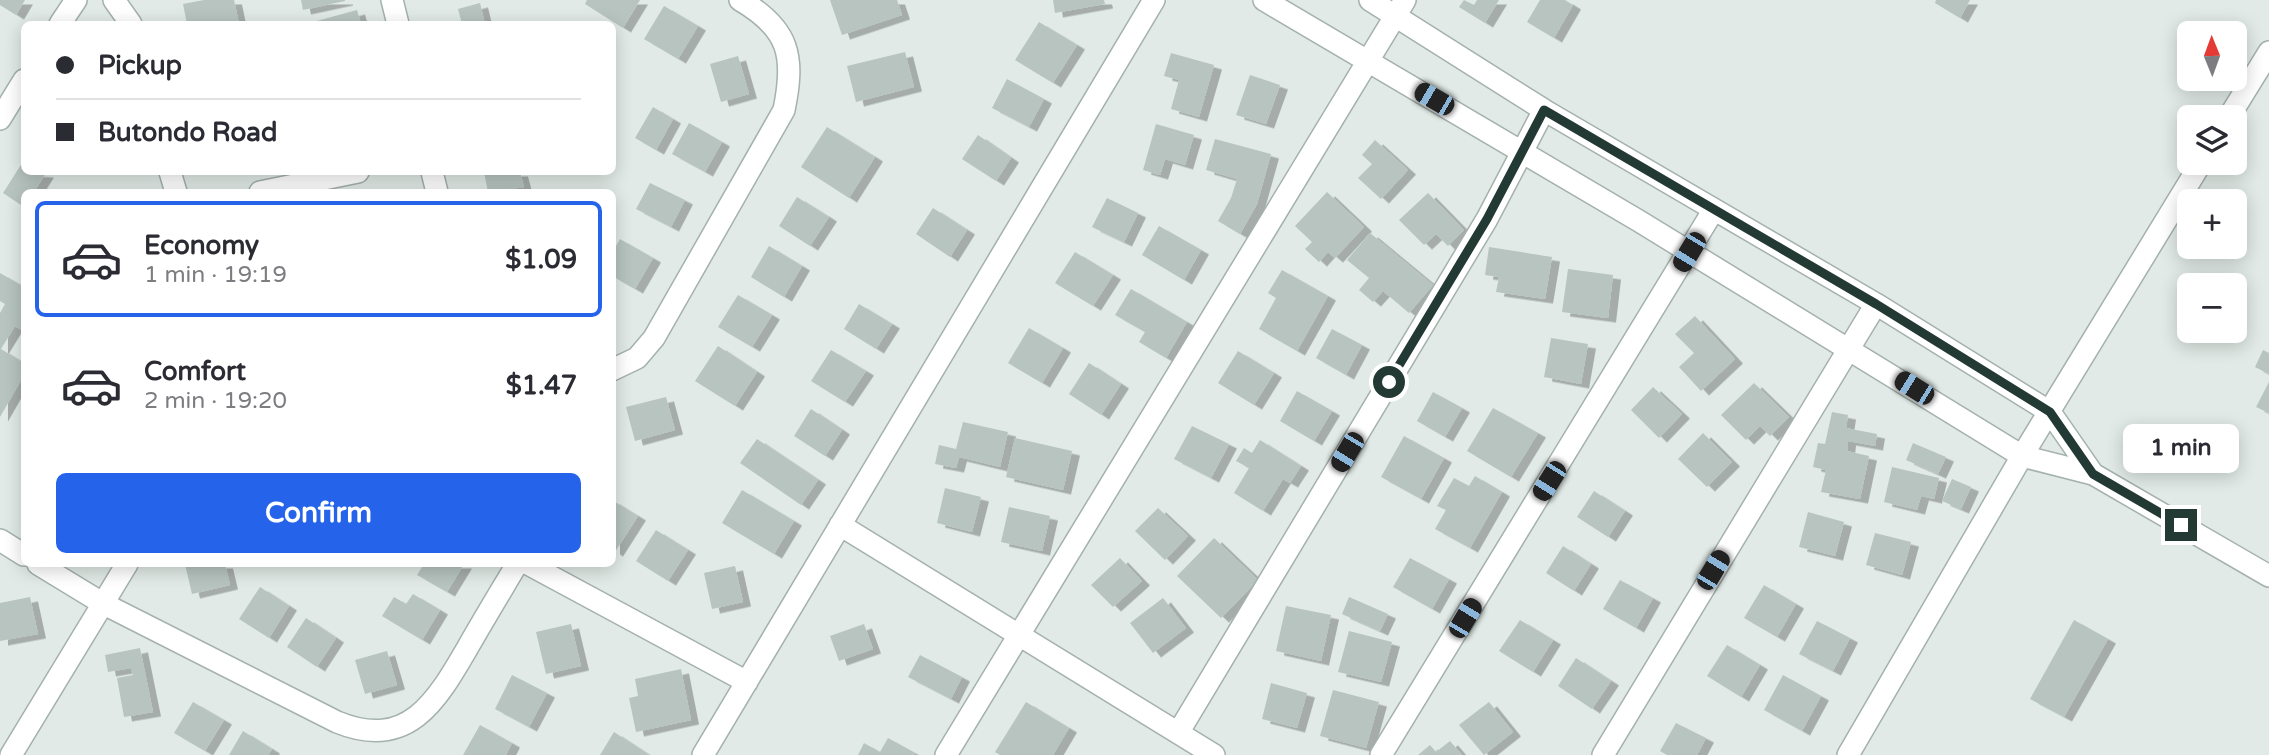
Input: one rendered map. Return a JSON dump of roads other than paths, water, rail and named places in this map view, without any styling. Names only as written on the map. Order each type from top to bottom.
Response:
[{"type":"street","points":[[62,21],[76,0]]},
{"type":"street","points":[[114,0],[129,21]]},
{"type":"street","points":[[393,0],[397,21]]},
{"type":"street","points":[[616,368],[637,358],[654,338],[784,110],[790,84],[789,53],[778,29],[740,0]]},
{"type":"street","points":[[703,755],[1154,0]]},
{"type":"street","points":[[1264,0],[1849,347],[2022,456],[2093,474],[2269,576]]},
{"type":"street","points":[[1370,0],[1400,8],[1544,110],[1876,304],[2050,412],[2093,474]]},
{"type":"street","points":[[946,755],[1400,8]]},
{"type":"street","points":[[2236,105],[2269,52]]},
{"type":"street","points":[[0,119],[21,85]]},
{"type":"street","points":[[1178,733],[1487,219],[1544,110]]},
{"type":"street","points":[[275,189],[343,175]]},
{"type":"street","points":[[1848,755],[2022,456],[2194,175]]},
{"type":"street","points":[[1381,755],[1713,211]]},
{"type":"street","points":[[1604,755],[1876,304]]},
{"type":"street","points":[[840,525],[1214,755]]},
{"type":"street","points":[[0,540],[21,553]]},
{"type":"street","points":[[43,567],[102,603],[337,722],[356,730],[379,732],[397,728],[425,713],[442,692],[515,567]]},
{"type":"street","points":[[11,755],[125,567]]},
{"type":"street","points":[[534,567],[747,682]]}]
